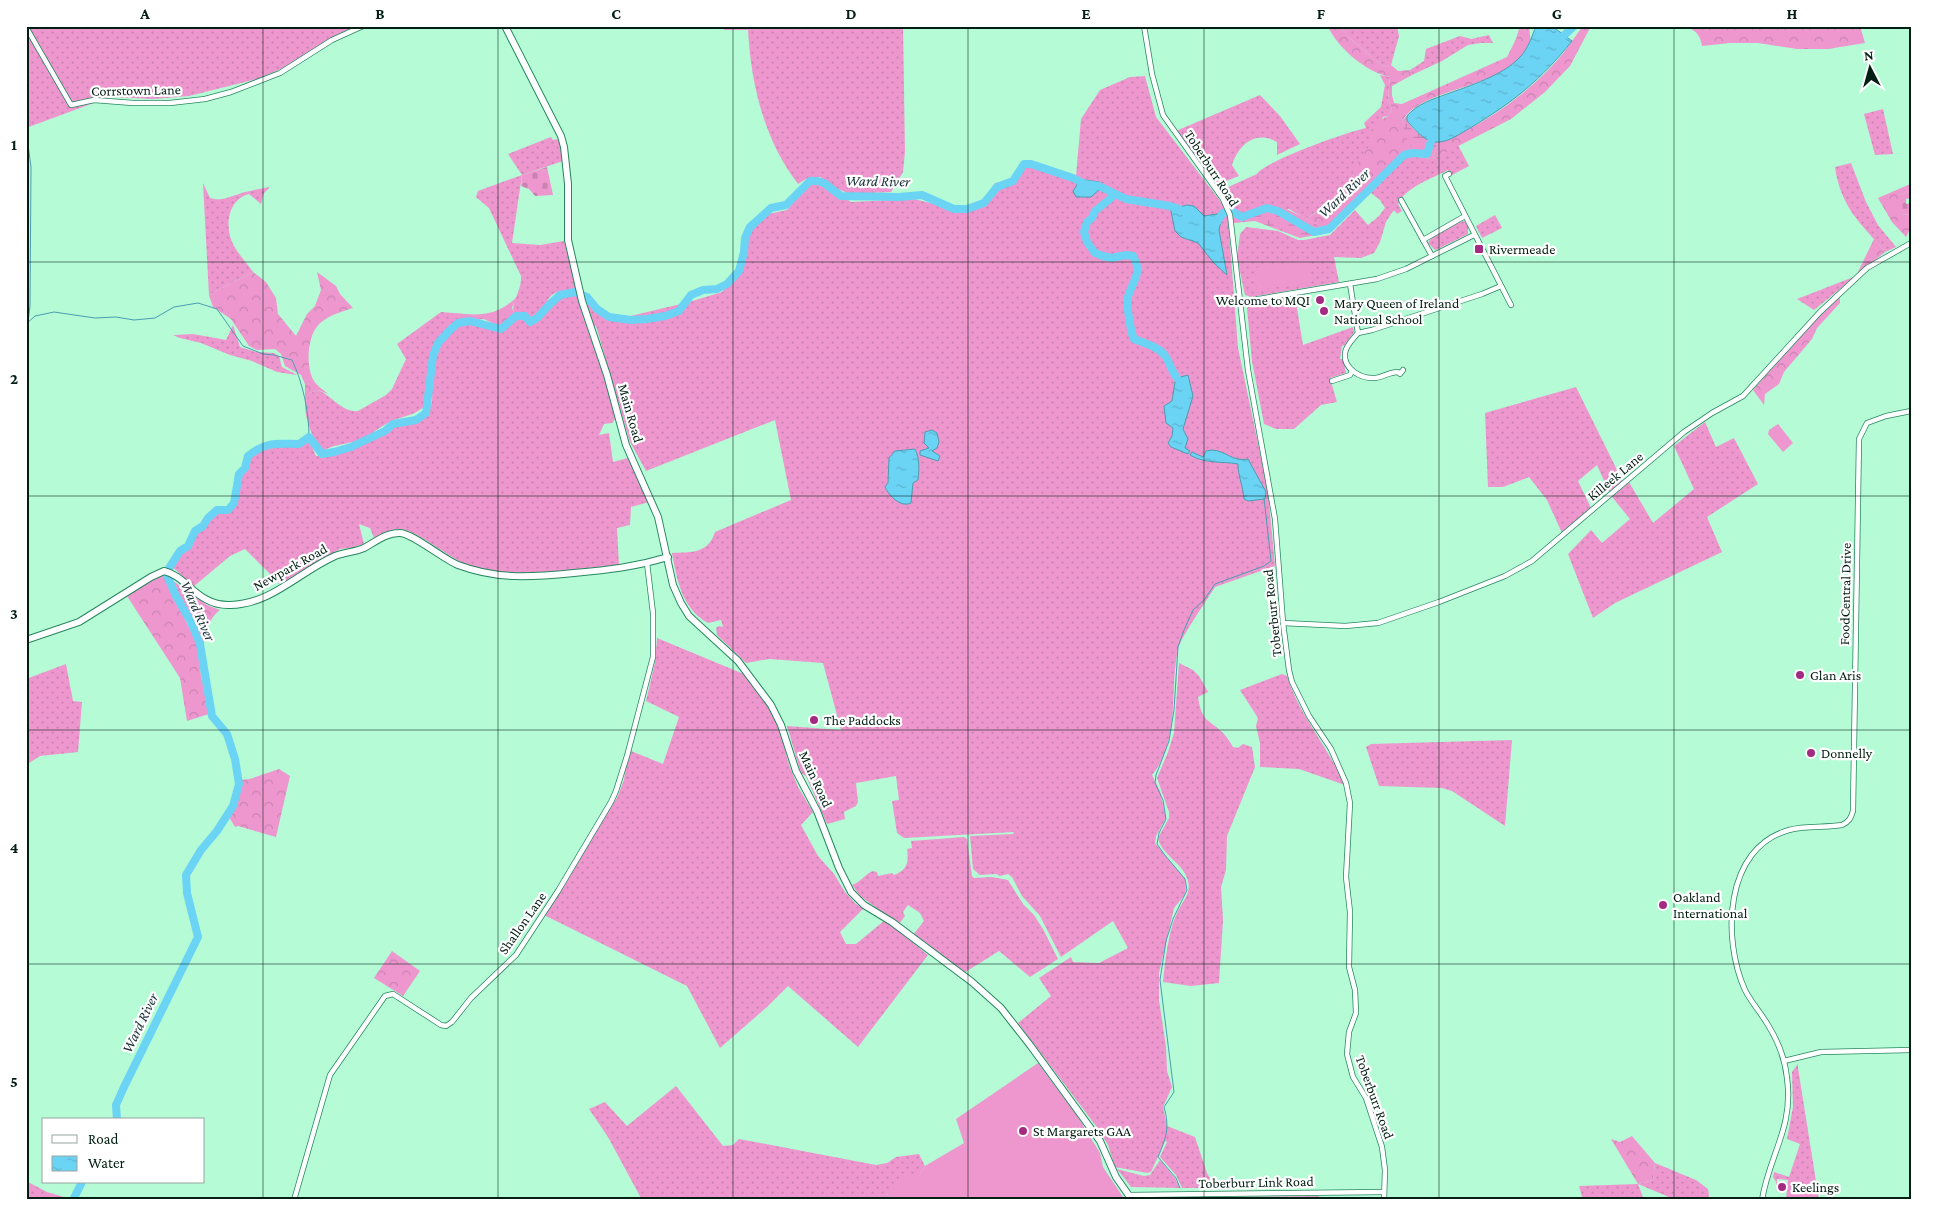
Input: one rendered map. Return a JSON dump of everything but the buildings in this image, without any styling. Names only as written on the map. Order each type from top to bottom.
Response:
[{"type":"main road","name":"Main Road","points":[[505,26],[556,125],[564,147],[569,203],[568,240],[582,301],[607,375],[626,445],[658,517],[673,585],[685,611],[738,661],[771,705],[781,725],[796,771],[817,811],[839,868],[851,892],[864,905],[892,922],[972,982],[1001,1008],[1100,1141],[1116,1177],[1130,1198]]},
{"type":"main road","name":"Newpark Road","points":[[26,640],[86,619],[151,578],[166,571],[203,598],[212,602],[230,605],[248,602],[270,595],[335,556],[357,551],[383,537],[400,532],[452,563],[507,576],[529,577],[620,569],[668,557]]},
{"type":"street","name":"Corrstown Lane","points":[[26,28],[72,105],[94,100],[170,103],[205,99],[280,73],[332,40],[362,26]]},
{"type":"street","name":"Toberburr Road","points":[[1144,26],[1152,74],[1163,115],[1225,203],[1230,215],[1248,370],[1275,519],[1283,623],[1292,682],[1308,716],[1331,749],[1349,793],[1346,877],[1350,912],[1349,967],[1355,990],[1356,1013],[1350,1032],[1347,1054],[1353,1077],[1366,1098],[1382,1147],[1385,1170],[1384,1200]]},
{"type":"street","points":[[1449,174],[1445,176],[1510,305]]},
{"type":"street","points":[[1401,200],[1432,256]]},
{"type":"street","points":[[1423,240],[1465,216]]},
{"type":"street","points":[[1241,302],[1377,279],[1406,269],[1474,235]]},
{"type":"street","name":"Killeek Lane","points":[[1283,623],[1345,626],[1378,623],[1512,574],[1532,561],[1684,432],[1712,413],[1743,396],[1820,312],[1866,268],[1910,242]]},
{"type":"street","points":[[1350,284],[1358,333]]},
{"type":"street","points":[[1403,370],[1400,374],[1394,372],[1375,378],[1365,377],[1352,371],[1346,364],[1346,347],[1358,333],[1482,294],[1501,286]]},
{"type":"street","points":[[1335,378],[1350,375],[1352,371]]},
{"type":"street","name":"FoodCentral Drive","points":[[1762,1200],[1787,1117],[1788,1087],[1784,1061],[1778,1043],[1746,990],[1736,964],[1732,933],[1733,899],[1739,879],[1748,861],[1757,848],[1770,838],[1789,830],[1842,825],[1851,818],[1853,811],[1860,439],[1867,423],[1886,416],[1911,411]]},
{"type":"street","name":"Shallon Lane","points":[[294,1200],[330,1075],[385,996],[393,994],[442,1026],[452,1022],[471,998],[516,955],[558,891],[611,802],[627,756],[653,656],[653,613],[648,563]]},
{"type":"street","points":[[1784,1061],[1821,1052],[1911,1050]]},
{"type":"street","name":"Toberburr Link Road","points":[[1130,1198],[1384,1192]]},
{"type":"green space","points":[[26,26],[356,26],[328,40],[281,69],[257,79],[189,96],[154,99],[110,97],[26,128]]},
{"type":"green space","points":[[723,26],[903,26],[905,152],[903,172],[891,192],[850,194],[833,187],[820,177],[806,179],[798,184],[776,149],[761,111],[752,71],[748,30],[724,30]]},
{"type":"green space","points":[[1339,26],[1397,26],[1399,36],[1391,65],[1384,67],[1353,41]]},
{"type":"green space","points":[[1339,26],[1353,41],[1384,67],[1391,65],[1398,71],[1410,70],[1412,75],[1392,86],[1394,103],[1402,104],[1507,57],[1520,26],[1529,26],[1530,41],[1522,56],[1494,76],[1442,94],[1413,109],[1402,120],[1413,150],[1406,150],[1327,229],[1306,219],[1333,201],[1346,187],[1360,158],[1371,143],[1370,130],[1373,129],[1376,122],[1388,116],[1392,109],[1388,99],[1390,77],[1363,65],[1339,44],[1328,27]]},
{"type":"green space","points":[[1583,26],[1591,26],[1570,66],[1545,92],[1511,119],[1433,159],[1438,142],[1469,129],[1500,110],[1528,89],[1556,61]]},
{"type":"green space","points":[[1685,26],[1860,26],[1865,43],[1828,49],[1797,49],[1758,43],[1702,46],[1697,34]]},
{"type":"green space","points":[[1489,35],[1493,43],[1468,45],[1442,61],[1412,75],[1410,70],[1424,61],[1426,49],[1460,36],[1471,39]]},
{"type":"green space","points":[[1380,75],[1390,77],[1388,99],[1392,109],[1388,116],[1383,117],[1372,138],[1370,147],[1361,157],[1347,187],[1334,200],[1306,219],[1289,209],[1242,216],[1231,211],[1222,194],[1226,188],[1257,174],[1263,168],[1290,155],[1366,128],[1364,123],[1381,107],[1385,85]]},
{"type":"green space","points":[[1145,76],[1156,117],[1224,206],[1228,218],[1238,348],[1268,491],[1275,566],[1215,587],[1180,643],[1175,665],[1171,731],[1161,761],[1152,775],[1160,791],[1166,818],[1156,836],[1155,843],[1185,879],[1186,890],[1184,896],[1174,908],[1159,973],[1159,1000],[1166,1047],[1167,1071],[1172,1087],[1163,1107],[1167,1126],[1195,1137],[1207,1173],[1215,1188],[1182,1188],[1176,1175],[1160,1157],[1167,1142],[1165,1141],[1151,1172],[1147,1173],[1115,1167],[1108,1145],[1096,1126],[1018,1023],[1051,996],[1039,978],[1071,957],[1073,962],[1099,963],[1128,948],[1113,921],[1061,957],[1040,916],[1022,896],[1012,877],[1008,874],[1000,876],[996,874],[980,875],[973,869],[970,836],[1013,834],[1014,832],[904,838],[897,833],[892,801],[899,800],[896,776],[856,783],[858,802],[856,806],[844,812],[845,819],[827,824],[806,776],[801,773],[787,726],[841,730],[823,663],[769,659],[746,663],[717,635],[716,628],[719,626],[723,627],[721,620],[708,623],[692,610],[682,593],[672,553],[692,552],[703,548],[712,539],[715,532],[791,500],[775,420],[646,471],[630,442],[596,326],[593,326],[584,295],[587,295],[600,311],[618,319],[722,292],[739,271],[748,232],[768,214],[787,210],[815,177],[851,202],[914,199],[959,210],[981,203],[995,183],[1014,180],[1024,166],[1076,176],[1081,119],[1100,90],[1130,77]]},
{"type":"green space","points":[[1260,95],[1280,116],[1300,144],[1277,155],[1277,142],[1269,139],[1255,138],[1244,145],[1235,157],[1232,165],[1239,176],[1216,185],[1176,131]]},
{"type":"green space","points":[[1883,109],[1893,154],[1875,155],[1864,114]]},
{"type":"green space","points":[[1407,116],[1408,121],[1418,133],[1438,142],[1433,159],[1407,156],[1406,150],[1412,149],[1407,140],[1402,120]]},
{"type":"green space","points":[[551,137],[553,140],[559,139],[563,161],[522,175],[508,154]]},
{"type":"green space","points":[[1458,145],[1469,166],[1450,176],[1448,170],[1407,193],[1398,204],[1402,211],[1397,214],[1393,211],[1386,222],[1380,242],[1374,253],[1361,258],[1334,257],[1339,282],[1251,297],[1245,295],[1237,258],[1240,234],[1246,227],[1278,231],[1298,240],[1304,240],[1330,235],[1355,210],[1368,225],[1385,208],[1380,200],[1371,193],[1407,156],[1433,159]]},
{"type":"green space","points":[[1851,163],[1866,202],[1878,225],[1896,247],[1885,252],[1860,223],[1847,204],[1835,167]]},
{"type":"green space","points":[[547,167],[553,195],[535,196],[529,189],[521,186],[522,175]]},
{"type":"green space","points":[[522,175],[512,243],[540,245],[564,241],[577,289],[555,293],[550,297],[539,314],[531,317],[527,314],[514,315],[513,310],[520,287],[521,276],[489,208],[476,197],[478,191]]},
{"type":"green space","points":[[203,183],[210,198],[214,199],[226,198],[270,187],[264,193],[261,204],[249,194],[236,202],[230,216],[229,231],[231,239],[253,272],[209,295]]},
{"type":"green space","points":[[1911,185],[1911,190],[1899,195],[1900,215],[1911,214],[1911,227],[1906,237],[1892,222],[1878,198]]},
{"type":"green space","points":[[1911,190],[1911,198],[1906,199],[1906,204],[1911,203],[1911,214],[1900,215],[1897,206],[1899,195]]},
{"type":"green space","points":[[1273,204],[1294,212],[1327,229],[1327,233],[1300,238],[1255,221],[1234,223],[1231,211],[1242,216]]},
{"type":"green space","points":[[1495,215],[1502,228],[1482,238],[1476,226]]},
{"type":"green space","points":[[1464,221],[1468,225],[1468,234],[1435,250],[1428,243],[1432,237]]},
{"type":"green space","points":[[1874,239],[1885,252],[1856,276]]},
{"type":"green space","points":[[1308,260],[1311,282],[1257,290],[1254,268]]},
{"type":"green space","points":[[253,272],[266,282],[276,298],[278,314],[296,336],[307,314],[315,306],[321,290],[317,272],[336,286],[340,294],[353,308],[323,320],[313,333],[309,347],[311,376],[315,383],[328,394],[318,390],[310,393],[305,403],[305,384],[301,375],[285,366],[281,354],[275,349],[257,350],[249,346],[231,319],[213,307],[209,295]]},
{"type":"green space","points":[[1856,276],[1814,310],[1797,299]]},
{"type":"green space","points":[[578,294],[582,313],[608,387],[615,419],[612,423],[604,424],[599,435],[609,433],[613,462],[628,458],[649,502],[631,507],[630,525],[617,528],[619,565],[541,573],[501,572],[463,563],[421,537],[405,530],[392,530],[374,538],[370,528],[359,524],[364,544],[340,549],[281,585],[245,549],[230,556],[193,587],[171,567],[178,556],[188,547],[195,532],[203,526],[210,514],[214,511],[226,511],[230,506],[234,497],[239,472],[256,448],[270,443],[308,438],[316,456],[319,456],[337,448],[372,439],[379,435],[387,426],[396,422],[422,417],[432,403],[432,375],[436,354],[443,340],[453,329],[467,322],[497,328],[506,326],[518,319],[531,320],[544,311],[552,299],[558,295]]},
{"type":"green space","points":[[1295,296],[1303,345],[1353,327],[1354,332],[1345,345],[1342,346],[1340,359],[1343,359],[1346,373],[1330,378],[1337,402],[1321,405],[1294,429],[1276,429],[1264,424],[1252,361],[1247,308],[1253,302]]},
{"type":"green space","points":[[517,297],[512,307],[514,315],[501,325],[496,325],[484,319],[458,321],[450,313],[486,314],[501,309]]},
{"type":"green space","points":[[1840,297],[1840,303],[1817,328],[1812,339],[1784,372],[1779,384],[1765,394],[1764,405],[1753,390],[1817,316]]},
{"type":"green space","points":[[441,312],[465,314],[443,334],[432,353],[426,405],[415,413],[389,422],[361,439],[322,451],[313,435],[306,416],[305,404],[310,393],[318,390],[342,407],[353,411],[358,411],[386,395],[392,389],[406,359],[397,344]]},
{"type":"green space","points":[[233,325],[240,347],[256,352],[274,353],[279,356],[282,367],[297,375],[277,372],[252,361],[173,335],[193,334],[226,340]]},
{"type":"green space","points":[[1576,387],[1623,482],[1609,492],[1597,465],[1578,481],[1591,508],[1562,533],[1547,500],[1529,477],[1503,487],[1488,487],[1485,413]]},
{"type":"green space","points":[[1705,422],[1716,447],[1734,438],[1758,484],[1707,517],[1722,552],[1615,603],[1593,618],[1568,554],[1591,530],[1602,543],[1630,519],[1612,497],[1629,482],[1653,523],[1694,489],[1674,446]]},
{"type":"green space","points":[[1778,424],[1793,443],[1783,452],[1768,434],[1769,430]]},
{"type":"green space","points":[[160,574],[164,574],[197,643],[201,676],[209,714],[187,721],[180,678],[127,596]]},
{"type":"green space","points":[[169,578],[207,605],[220,610],[208,626],[204,644],[176,595]]},
{"type":"green space","points":[[657,638],[746,675],[771,708],[777,720],[789,765],[798,787],[813,812],[801,825],[818,856],[834,874],[845,892],[856,904],[864,908],[840,932],[846,944],[856,944],[885,920],[928,955],[858,1047],[788,986],[720,1048],[687,986],[544,915],[556,898],[604,815],[617,798],[624,780],[631,751],[663,764],[679,717],[646,701],[655,663]]},
{"type":"green space","points":[[1179,663],[1193,670],[1199,676],[1208,692],[1198,697],[1201,711],[1206,719],[1218,728],[1233,747],[1238,748],[1243,744],[1252,747],[1255,767],[1227,836],[1226,870],[1221,887],[1223,920],[1219,983],[1191,986],[1163,982],[1171,929],[1189,888],[1187,878],[1181,868],[1163,849],[1158,838],[1169,818],[1169,812],[1157,778],[1174,733]]},
{"type":"green space","points":[[66,664],[73,701],[82,702],[78,752],[40,756],[26,765],[26,679]]},
{"type":"green space","points":[[1282,674],[1287,676],[1306,718],[1345,785],[1299,769],[1260,767],[1260,743],[1256,726],[1258,718],[1240,690]]},
{"type":"green space","points":[[1512,740],[1505,826],[1452,791],[1442,788],[1379,786],[1366,747],[1371,744]]},
{"type":"green space","points":[[279,769],[290,776],[276,837],[238,826],[235,827],[229,817],[236,805],[241,780],[250,779]]},
{"type":"green space","points":[[964,837],[967,839],[972,876],[974,878],[992,877],[1008,880],[1023,904],[1034,915],[1043,929],[1058,959],[1030,977],[999,951],[964,973],[913,935],[924,921],[920,913],[908,905],[903,912],[905,916],[899,924],[860,896],[852,885],[873,871],[877,872],[878,876],[892,873],[894,875],[902,871],[908,858],[907,849],[912,848],[911,841]]},
{"type":"green space","points":[[392,951],[420,971],[403,996],[374,978]]},
{"type":"green space","name":"St Margarets GAA","points":[[1038,1063],[1078,1117],[1100,1153],[1103,1167],[1125,1200],[893,1200],[886,1194],[909,1174],[919,1176],[925,1166],[964,1143],[956,1119]]},
{"type":"green space","points":[[1798,1064],[1819,1200],[1783,1200],[1786,1199],[1788,1180],[1777,1179],[1776,1194],[1776,1182],[1773,1177],[1774,1172],[1789,1177],[1800,1144],[1787,1139],[1793,1107],[1792,1072]]},
{"type":"green space","points":[[676,1086],[723,1146],[733,1145],[739,1139],[876,1165],[887,1163],[896,1157],[919,1154],[925,1166],[919,1176],[886,1194],[893,1200],[642,1200],[608,1137],[589,1109],[605,1102],[627,1126]]},
{"type":"green space","points":[[1632,1136],[1655,1163],[1653,1180],[1638,1184],[1611,1139],[1620,1142]]},
{"type":"green space","points":[[1160,1160],[1175,1178],[1180,1188],[1131,1187],[1117,1169],[1144,1176],[1150,1175]]},
{"type":"green space","points":[[1655,1163],[1696,1180],[1708,1189],[1709,1196],[1706,1200],[1676,1200],[1638,1184],[1653,1180]]},
{"type":"green space","points":[[26,1181],[47,1192],[71,1199],[26,1200]]},
{"type":"green space","points":[[1638,1184],[1644,1200],[1583,1200],[1579,1186]]},
{"type":"green space","points":[[1185,1196],[1320,1196],[1312,1200],[1186,1200]]},
{"type":"water","points":[[1536,26],[1552,26],[1572,41],[1549,68],[1513,100],[1455,137],[1442,142],[1433,142],[1425,138],[1407,121],[1407,116],[1420,105],[1496,75],[1505,69],[1520,57],[1530,42]]},
{"type":"water","points":[[1079,179],[1099,182],[1106,187],[1103,191],[1100,189],[1091,197],[1076,197],[1073,191]]},
{"type":"water","points":[[1170,206],[1179,207],[1194,206],[1204,216],[1223,213],[1219,230],[1227,275],[1214,263],[1198,243],[1181,237],[1175,231]]},
{"type":"water","points":[[1188,375],[1193,396],[1183,429],[1188,439],[1185,448],[1190,451],[1188,454],[1171,447],[1168,443],[1172,436],[1173,428],[1166,423],[1164,406],[1172,401],[1177,378]]},
{"type":"water","points":[[932,430],[937,433],[939,442],[937,448],[932,451],[940,456],[938,461],[920,455],[920,451],[929,448],[924,443],[925,432]]},
{"type":"water","points":[[915,449],[919,468],[918,480],[913,483],[911,503],[899,503],[889,494],[885,487],[888,483],[889,458],[895,451]]},
{"type":"water","points":[[1212,450],[1242,460],[1248,459],[1266,492],[1265,499],[1248,501],[1244,499],[1238,464],[1207,461],[1190,455],[1192,452],[1203,457],[1206,451]]},
{"type":"waterway","name":"Ward River","points":[[1557,42],[1574,26]]},
{"type":"waterway","points":[[26,130],[31,167],[30,306],[28,322]]},
{"type":"waterway","name":"Ward River","points":[[1217,222],[1223,213],[1231,211],[1242,217],[1267,208],[1278,211],[1314,232],[1329,229],[1404,155],[1412,153],[1427,154],[1434,132]]},
{"type":"waterway","name":"Ward River","points":[[117,1118],[116,1105],[124,1087],[198,937],[187,893],[186,875],[201,850],[217,831],[233,806],[239,784],[235,759],[227,734],[212,716],[200,644],[166,573],[180,551],[188,546],[195,531],[203,526],[208,518],[217,510],[228,510],[234,503],[239,474],[245,468],[248,456],[266,446],[299,444],[309,437],[322,454],[334,452],[351,447],[385,431],[393,424],[416,420],[426,413],[433,356],[438,343],[458,323],[470,321],[501,329],[516,316],[525,316],[530,322],[537,318],[560,295],[575,292],[587,297],[597,309],[609,317],[631,320],[647,319],[679,311],[691,295],[703,290],[717,289],[727,284],[739,271],[744,252],[745,238],[750,227],[771,208],[786,205],[810,181],[824,183],[841,196],[899,197],[922,195],[954,209],[967,209],[984,203],[997,187],[1013,181],[1024,164],[1031,164],[1085,184],[1099,186],[1126,199],[1179,209]]},
{"type":"waterway","points":[[1114,194],[1095,211],[1092,218],[1087,222],[1084,232],[1087,242],[1095,253],[1103,256],[1111,258],[1126,255],[1133,256],[1137,272],[1128,301],[1129,318],[1134,339],[1160,351],[1166,357],[1177,378]]},
{"type":"waterway","points":[[26,324],[35,316],[54,312],[95,318],[116,317],[134,320],[155,318],[174,307],[198,303],[217,309],[243,346],[263,354],[292,360],[305,398],[309,437]]},
{"type":"waterway","points":[[1180,1188],[1176,1178],[1158,1157],[1166,1133],[1167,1121],[1164,1107],[1174,1092],[1160,980],[1166,941],[1173,919],[1187,890],[1185,879],[1157,844],[1159,833],[1166,819],[1163,800],[1155,783],[1156,775],[1169,741],[1174,710],[1178,647],[1193,610],[1204,600],[1215,584],[1264,566],[1271,561],[1264,498]]},
{"type":"waterway","name":"Ward River","points":[[73,1200],[81,1184]]},
{"type":"place","name":"Rivermeade","points":[[1479,249]]},
{"type":"place","name":"Welcome to MQI","points":[[1320,300]]},
{"type":"place","name":"Mary Queen of Ireland National School","points":[[1324,311]]},
{"type":"place","name":"Glan Aris","points":[[1800,675]]},
{"type":"place","name":"The Paddocks","points":[[814,720]]},
{"type":"place","name":"Donnelly","points":[[1811,753]]},
{"type":"place","name":"Oakland International","points":[[1663,905]]},
{"type":"place","name":"St Margarets GAA","points":[[1023,1131]]},
{"type":"place","name":"Keelings","points":[[1782,1187]]}]
